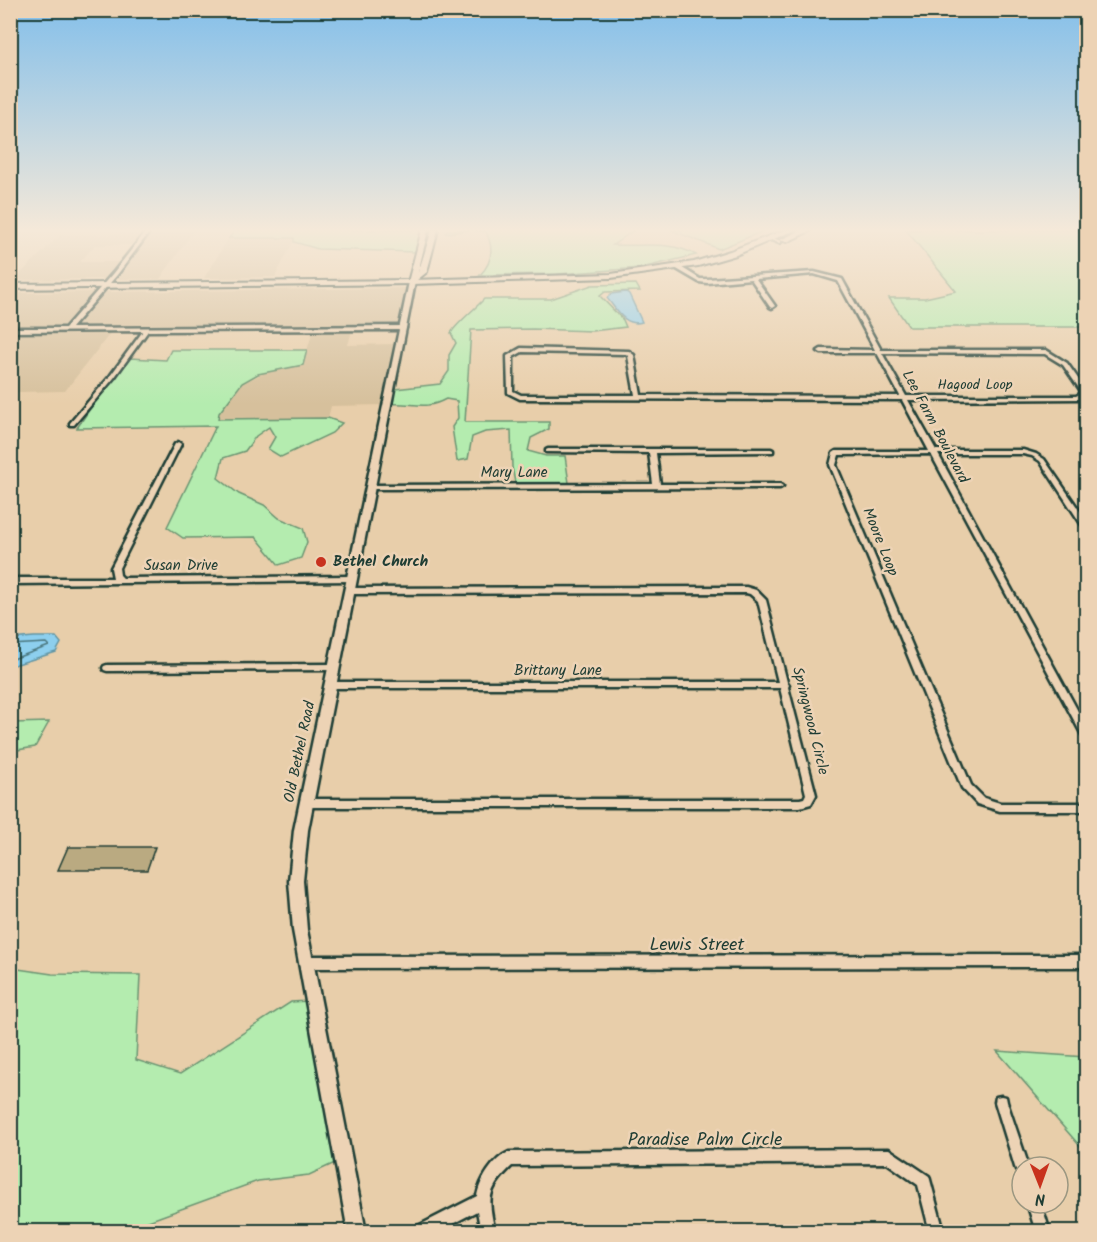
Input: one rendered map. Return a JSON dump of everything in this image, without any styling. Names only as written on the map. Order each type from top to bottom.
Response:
[{"type":"street","points":[[66,330],[102,288]]},
{"type":"street","name":"Old Bethel Road","points":[[357,1232],[297,905],[297,855],[411,288]]},
{"type":"street","points":[[760,288],[772,306]]},
{"type":"street","name":"Lee Farm Boulevard","points":[[844,288],[1086,734]]},
{"type":"street","points":[[10,330],[403,328]]},
{"type":"street","points":[[72,424],[107,384],[147,330]]},
{"type":"street","name":"Hagood Loop","points":[[638,397],[631,355],[627,352],[521,350],[510,356],[510,392],[513,395],[638,397],[1077,398],[1083,395],[1084,391],[1065,364],[1046,352],[879,350]]},
{"type":"street","points":[[820,351],[879,350]]},
{"type":"street","points":[[120,579],[116,576],[115,568],[178,444]]},
{"type":"street","points":[[548,451],[771,451]]},
{"type":"street","points":[[652,452],[657,486]]},
{"type":"street","name":"Moore Loop","points":[[1086,525],[1041,460],[1034,455],[1023,453],[836,453],[833,465],[967,788],[981,801],[1000,807],[1086,807]]},
{"type":"street","name":"Mary Lane","points":[[370,487],[780,486]]},
{"type":"street","name":"Susan Drive","points":[[10,581],[120,579],[351,585]]},
{"type":"street","name":"Springwood Circle","points":[[306,803],[800,803],[807,801],[812,791],[762,600],[753,592],[746,590],[351,585]]},
{"type":"street","points":[[107,668],[334,667]]},
{"type":"street","name":"Brittany Lane","points":[[331,685],[785,685]]},
{"type":"street","name":"Lewis Street","points":[[307,962],[1086,961]]},
{"type":"street","points":[[1001,1102],[1018,1155]]},
{"type":"street","name":"Paradise Palm Circle","points":[[482,1201],[489,1177],[509,1159],[889,1156],[924,1181],[937,1232]]},
{"type":"street","points":[[421,1232],[482,1201],[488,1232]]},
{"type":"street","points":[[1038,1215],[1043,1232]]},
{"type":"shaded area","points":[[409,288],[400,326],[72,329],[102,292]]},
{"type":"shaded area","points":[[96,292],[65,329],[11,329],[10,293]]},
{"type":"shaded area","points":[[313,330],[352,330],[348,345],[397,344],[384,405],[331,406],[328,418],[218,419],[219,413],[242,383],[272,370],[303,365]]},
{"type":"shaded area","points":[[112,331],[65,391],[17,392],[17,389],[11,389],[10,332]]},
{"type":"green space","points":[[583,288],[638,288],[640,291],[605,292],[600,296],[623,320],[626,327],[592,331],[471,330],[465,422],[549,422],[549,429],[531,438],[528,451],[546,456],[565,456],[569,483],[515,483],[511,430],[485,432],[472,437],[468,459],[457,461],[452,427],[458,418],[457,401],[446,399],[431,405],[390,404],[395,389],[440,384],[449,371],[449,355],[456,343],[451,333],[484,299],[551,299]]},
{"type":"green space","points":[[954,288],[1086,288],[1086,331],[1082,327],[909,327],[889,298],[925,298],[956,291]]},
{"type":"green space","points":[[171,350],[307,350],[303,365],[258,374],[242,383],[219,413],[218,419],[328,418],[342,423],[332,433],[281,457],[268,449],[275,437],[269,427],[256,436],[245,451],[223,458],[218,478],[239,494],[264,505],[279,518],[303,528],[307,542],[301,558],[279,565],[256,537],[183,538],[167,527],[216,426],[77,428],[102,391],[130,358],[166,360]]},
{"type":"green space","points":[[49,722],[35,747],[11,751],[11,723]]},
{"type":"green space","points":[[11,968],[52,974],[140,975],[136,1060],[180,1074],[291,1002],[308,1001],[337,1162],[309,1175],[258,1181],[121,1231],[11,1232]]},
{"type":"green space","points":[[997,1051],[1086,1057],[1086,1153]]},
{"type":"water","points":[[626,292],[642,322],[626,320],[607,298],[611,294]]},
{"type":"water","points":[[56,637],[61,643],[56,652],[11,666],[11,639]]},
{"type":"building","points":[[68,847],[155,847],[147,870],[58,870]]},
{"type":"place","name":"Bethel Church","points":[[321,562]]}]
